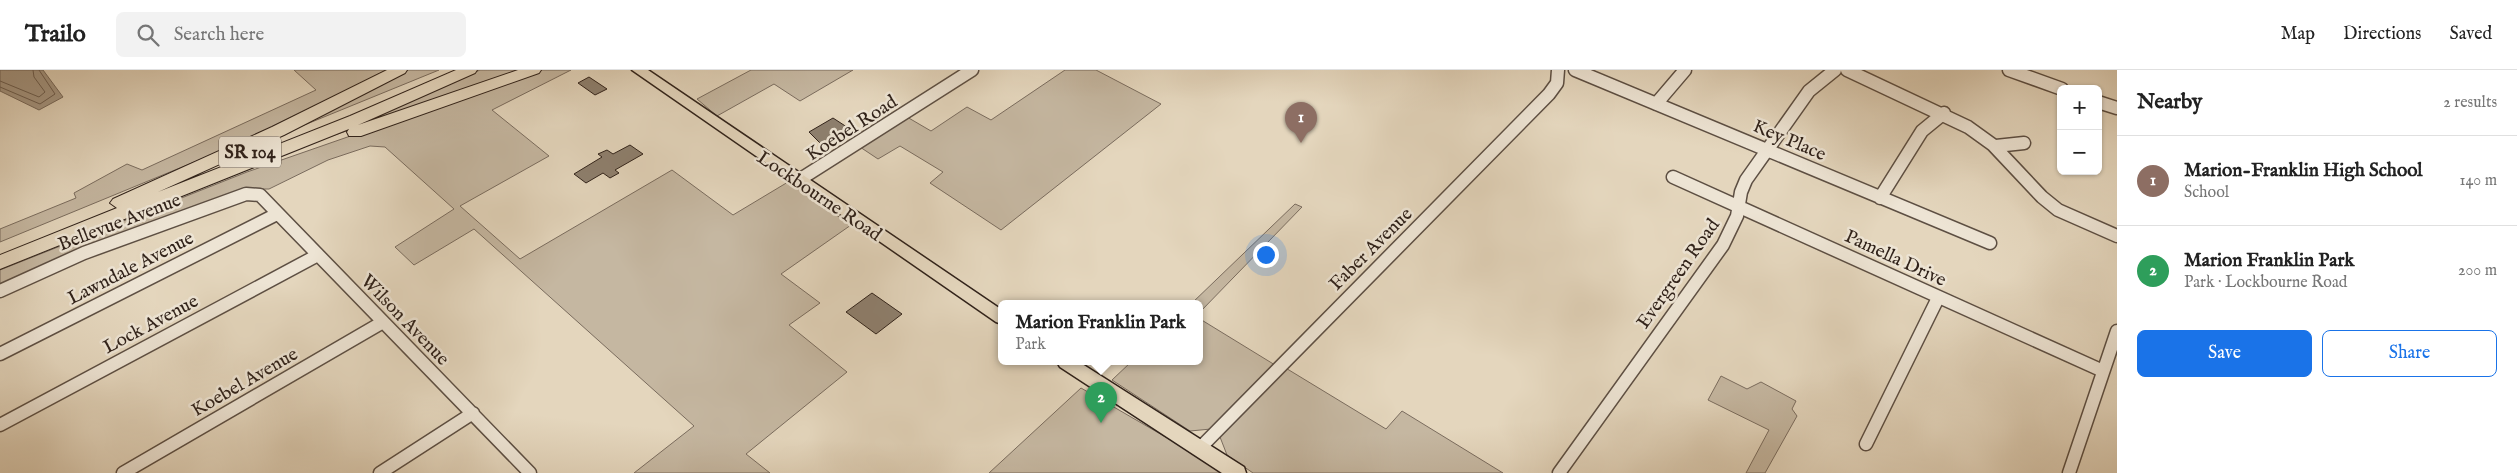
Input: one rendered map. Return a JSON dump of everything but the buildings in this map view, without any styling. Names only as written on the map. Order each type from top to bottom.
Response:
[{"type":"highway","points":[[109,208],[278,131],[399,70]]},
{"type":"highway","name":"SR 104","points":[[0,251],[347,114],[449,70]]},
{"type":"highway","name":"SR 104","points":[[0,262],[356,120],[469,70]]},
{"type":"highway","points":[[194,184],[229,175],[533,70]]},
{"type":"main road","name":"Lockbourne Road","points":[[639,70],[998,315]]},
{"type":"main road","points":[[1071,365],[1236,473]]},
{"type":"street","name":"Koebel Road","points":[[799,180],[972,70]]},
{"type":"street","name":"Faber Avenue","points":[[1200,448],[1549,94],[1556,83],[1558,70]]},
{"type":"street","name":"Key Place","points":[[1575,70],[1990,243]]},
{"type":"street","points":[[1656,104],[1685,70]]},
{"type":"street","name":"Evergreen Road","points":[[1559,473],[1723,245],[1732,229],[1741,192],[1746,180],[1809,91],[1820,80],[1835,70]]},
{"type":"street","points":[[1847,70],[1944,114],[1996,146],[2052,206],[2070,217],[2117,236]]},
{"type":"street","points":[[2009,70],[2057,87]]},
{"type":"street","points":[[2102,103],[2117,108]]},
{"type":"street","points":[[1880,198],[1922,131],[1944,114]]},
{"type":"street","points":[[1996,146],[2024,143]]},
{"type":"street","name":"Pamella Drive","points":[[1673,177],[2103,371]]},
{"type":"street","name":"Wilson Avenue","points":[[254,194],[263,198],[530,473]]},
{"type":"street","name":"Bellevue Avenue","points":[[0,290],[84,253],[237,196],[254,194]]},
{"type":"street","name":"Lawndale Avenue","points":[[0,354],[277,214]]},
{"type":"street","name":"Lock Avenue","points":[[0,425],[318,255]]},
{"type":"street","points":[[1866,444],[1938,298]]},
{"type":"street","name":"Koebel Avenue","points":[[123,473],[384,322]]},
{"type":"street","points":[[2069,473],[2117,331]]},
{"type":"street","points":[[380,473],[473,413]]},
{"type":"shaded area","points":[[294,70],[390,70],[255,137],[0,242],[0,229],[76,198],[74,193],[127,164],[142,170],[316,90]]},
{"type":"shaded area","points":[[404,70],[439,70],[248,148]]},
{"type":"shaded area","points":[[480,70],[524,70],[481,87],[316,141]]},
{"type":"shaded area","points":[[540,70],[571,70],[492,110],[549,156],[460,206],[520,259],[672,170],[733,215],[788,182],[851,225],[781,274],[820,303],[789,325],[847,372],[746,454],[770,473],[634,473],[694,426],[474,229],[414,265],[395,247],[454,209],[385,147],[370,146],[328,160],[269,189],[250,189],[0,286],[0,270],[247,172]]},
{"type":"shaded area","points":[[751,70],[853,70],[800,101],[774,84],[717,116],[697,99]]},
{"type":"shaded area","points":[[1065,70],[1096,70],[1161,104],[1001,230],[930,183],[943,172],[900,146],[878,159],[860,147],[907,117],[931,131],[967,107],[991,120]]},
{"type":"shaded area","points":[[1295,204],[1302,207],[1203,309],[1203,300],[1195,300]]},
{"type":"shaded area","points":[[1203,321],[1275,365],[1211,429],[1190,431],[1112,380],[1128,365],[1203,365]]},
{"type":"shaded area","points":[[1284,367],[1386,429],[1402,411],[1503,473],[1253,473],[1227,455],[1220,437]]},
{"type":"shaded area","points":[[1721,376],[1747,389],[1761,382],[1796,401],[1792,409],[1797,416],[1765,473],[1746,473],[1769,430],[1708,400]]},
{"type":"shaded area","points":[[1081,388],[1188,450],[1221,473],[989,473]]},
{"type":"water","points":[[0,70],[43,70],[63,97],[39,110],[0,91]]},
{"type":"place","name":"Marion-Franklin High School","points":[[1301,143]]},
{"type":"place","name":"Marion Franklin Park","points":[[1101,423]]}]
